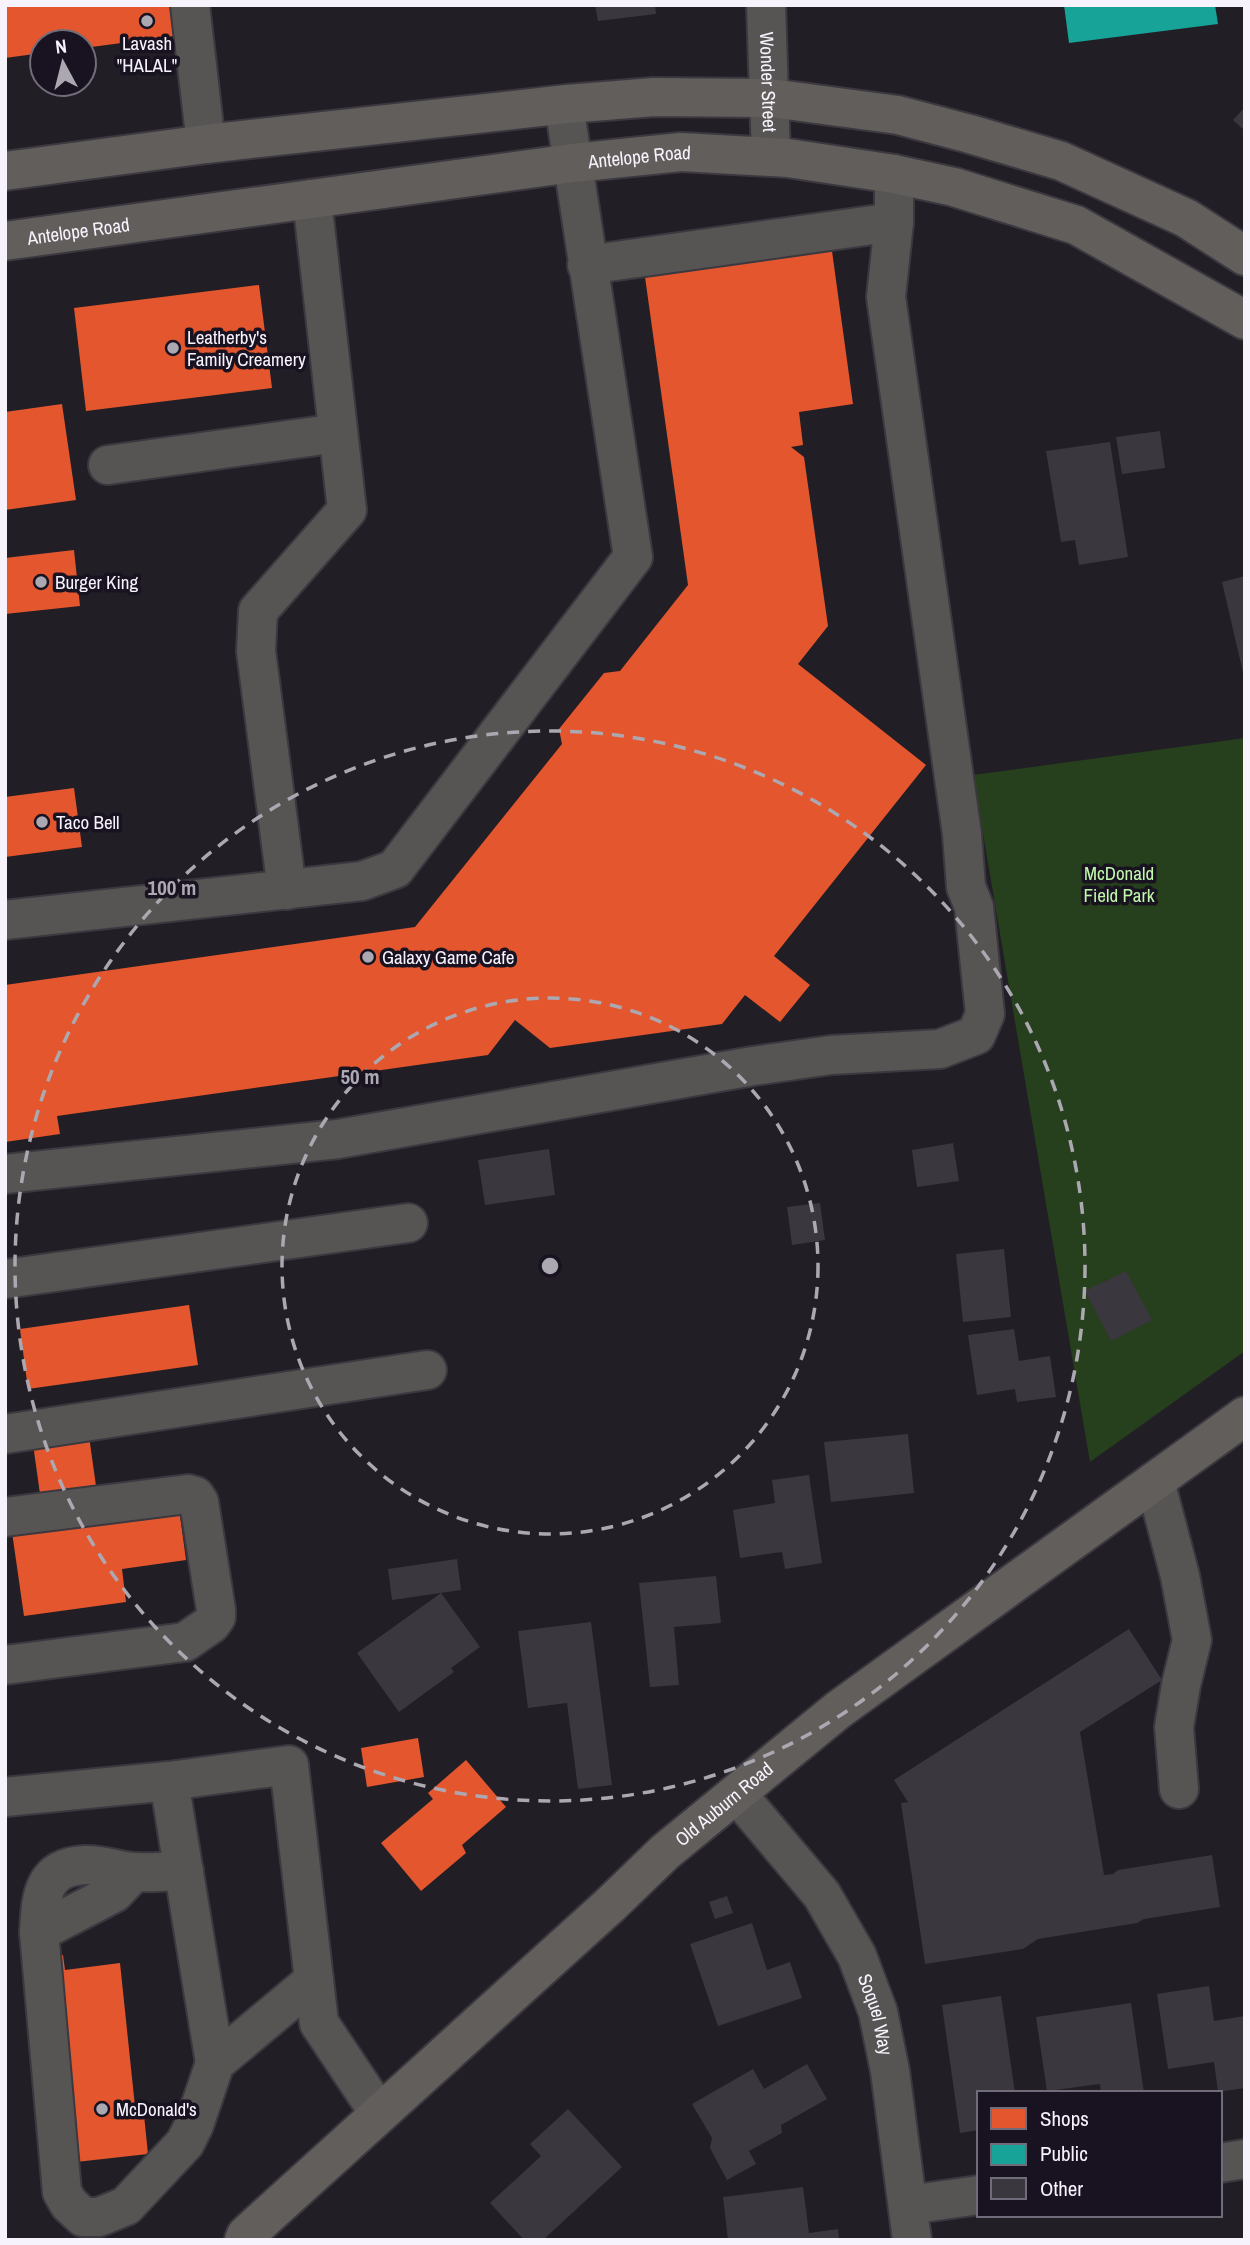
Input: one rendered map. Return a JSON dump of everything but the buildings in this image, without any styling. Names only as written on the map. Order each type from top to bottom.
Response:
[{"type":"main road","points":[[5,171],[206,144],[564,105],[654,97],[771,98],[898,115],[1061,161],[1186,218],[1245,256]]},
{"type":"main road","name":"Antelope Road","points":[[5,241],[573,163],[681,152],[771,157],[894,174],[954,187],[1076,225],[1245,320]]},
{"type":"main road","name":"Old Auburn Road","points":[[239,2238],[610,1905],[665,1852],[838,1710],[1245,1416]]},
{"type":"street","points":[[190,5],[206,144]]},
{"type":"street","name":"Wonder Street","points":[[766,5],[771,157]]},
{"type":"street","points":[[5,920],[362,881],[395,869],[633,557],[564,105]]},
{"type":"street","points":[[5,1174],[338,1139],[753,1066],[831,1055],[940,1049],[976,1035],[985,1014],[974,907],[966,887],[962,834],[886,297],[894,222],[894,174]]},
{"type":"street","points":[[287,890],[256,651],[258,611],[347,510],[312,199]]},
{"type":"street","points":[[587,265],[894,222]]},
{"type":"street","points":[[108,465],[338,433]]},
{"type":"street","points":[[5,1279],[408,1223]]},
{"type":"street","points":[[5,1434],[427,1370]]},
{"type":"street","points":[[1155,1481],[1180,1576],[1192,1640],[1174,1727],[1179,1789]]},
{"type":"street","points":[[5,1517],[188,1494],[195,1496],[199,1502],[216,1617],[185,1642],[5,1665]]},
{"type":"street","points":[[5,1797],[169,1781],[289,1765],[319,2023],[379,2113]]},
{"type":"street","points":[[169,1781],[184,1871],[215,2063],[194,2125],[185,2143],[126,2206],[99,2217],[83,2217],[69,2204],[62,2192],[40,1932],[114,1894],[134,1872],[184,1871]]},
{"type":"street","name":"Soquel Way","points":[[737,1794],[822,1895],[857,1956],[880,2024],[890,2071],[910,2222],[977,2196]]},
{"type":"street","points":[[215,2063],[314,1980]]},
{"type":"street","points":[[1222,2163],[1245,2160]]},
{"type":"green space","name":"McDonald Field Park","points":[[1245,738],[1245,1351],[1090,1462],[973,775]]},
{"type":"place","name":"Lavash \"HALAL\"","points":[[147,21]]},
{"type":"place","name":"Leatherby's Family Creamery","points":[[173,348]]},
{"type":"place","name":"Burger King","points":[[41,582]]},
{"type":"place","name":"Taco Bell","points":[[42,822]]},
{"type":"place","name":"Galaxy Game Cafe","points":[[368,957]]},
{"type":"place","name":"McDonald's","points":[[102,2109]]}]
